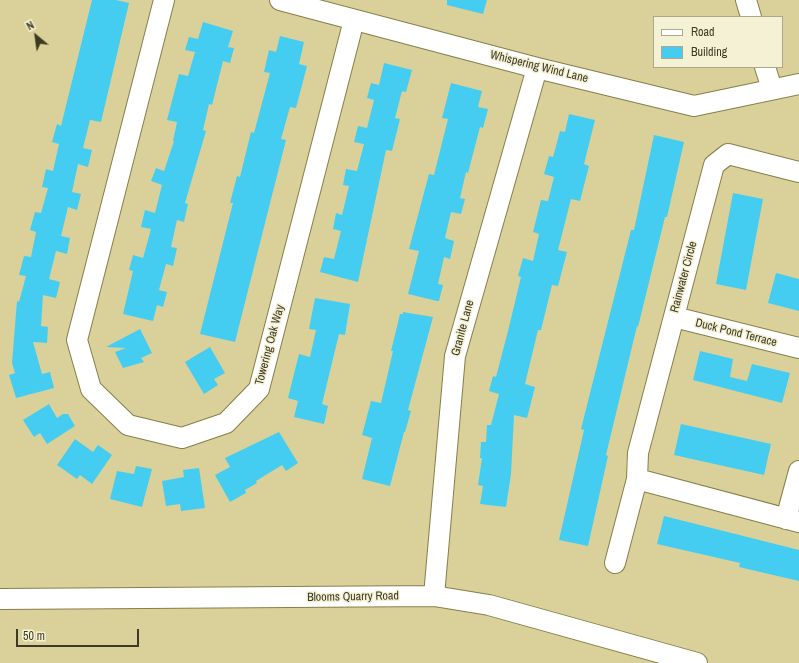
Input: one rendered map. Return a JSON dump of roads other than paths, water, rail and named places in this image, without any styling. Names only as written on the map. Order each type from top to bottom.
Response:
[{"type":"street","name":"Towering Oak Way","points":[[164,0],[77,340],[91,390],[128,426],[182,438],[226,423],[259,389],[354,20]]},
{"type":"street","name":"Whispering Wind Lane","points":[[280,0],[537,68],[694,106],[799,84]]},
{"type":"street","points":[[746,0],[751,16]]},
{"type":"street","name":"Granite Lane","points":[[434,596],[455,356],[537,68]]},
{"type":"street","points":[[765,68],[772,89]]},
{"type":"street","name":"Rainwater Circle","points":[[615,563],[637,478],[638,454],[714,166],[728,154],[799,172]]},
{"type":"street","name":"Duck Pond Terrace","points":[[674,317],[799,348]]},
{"type":"street","points":[[637,478],[792,521],[799,471]]},
{"type":"street","name":"Blooms Quarry Road","points":[[0,599],[434,596],[489,605],[697,663]]}]
